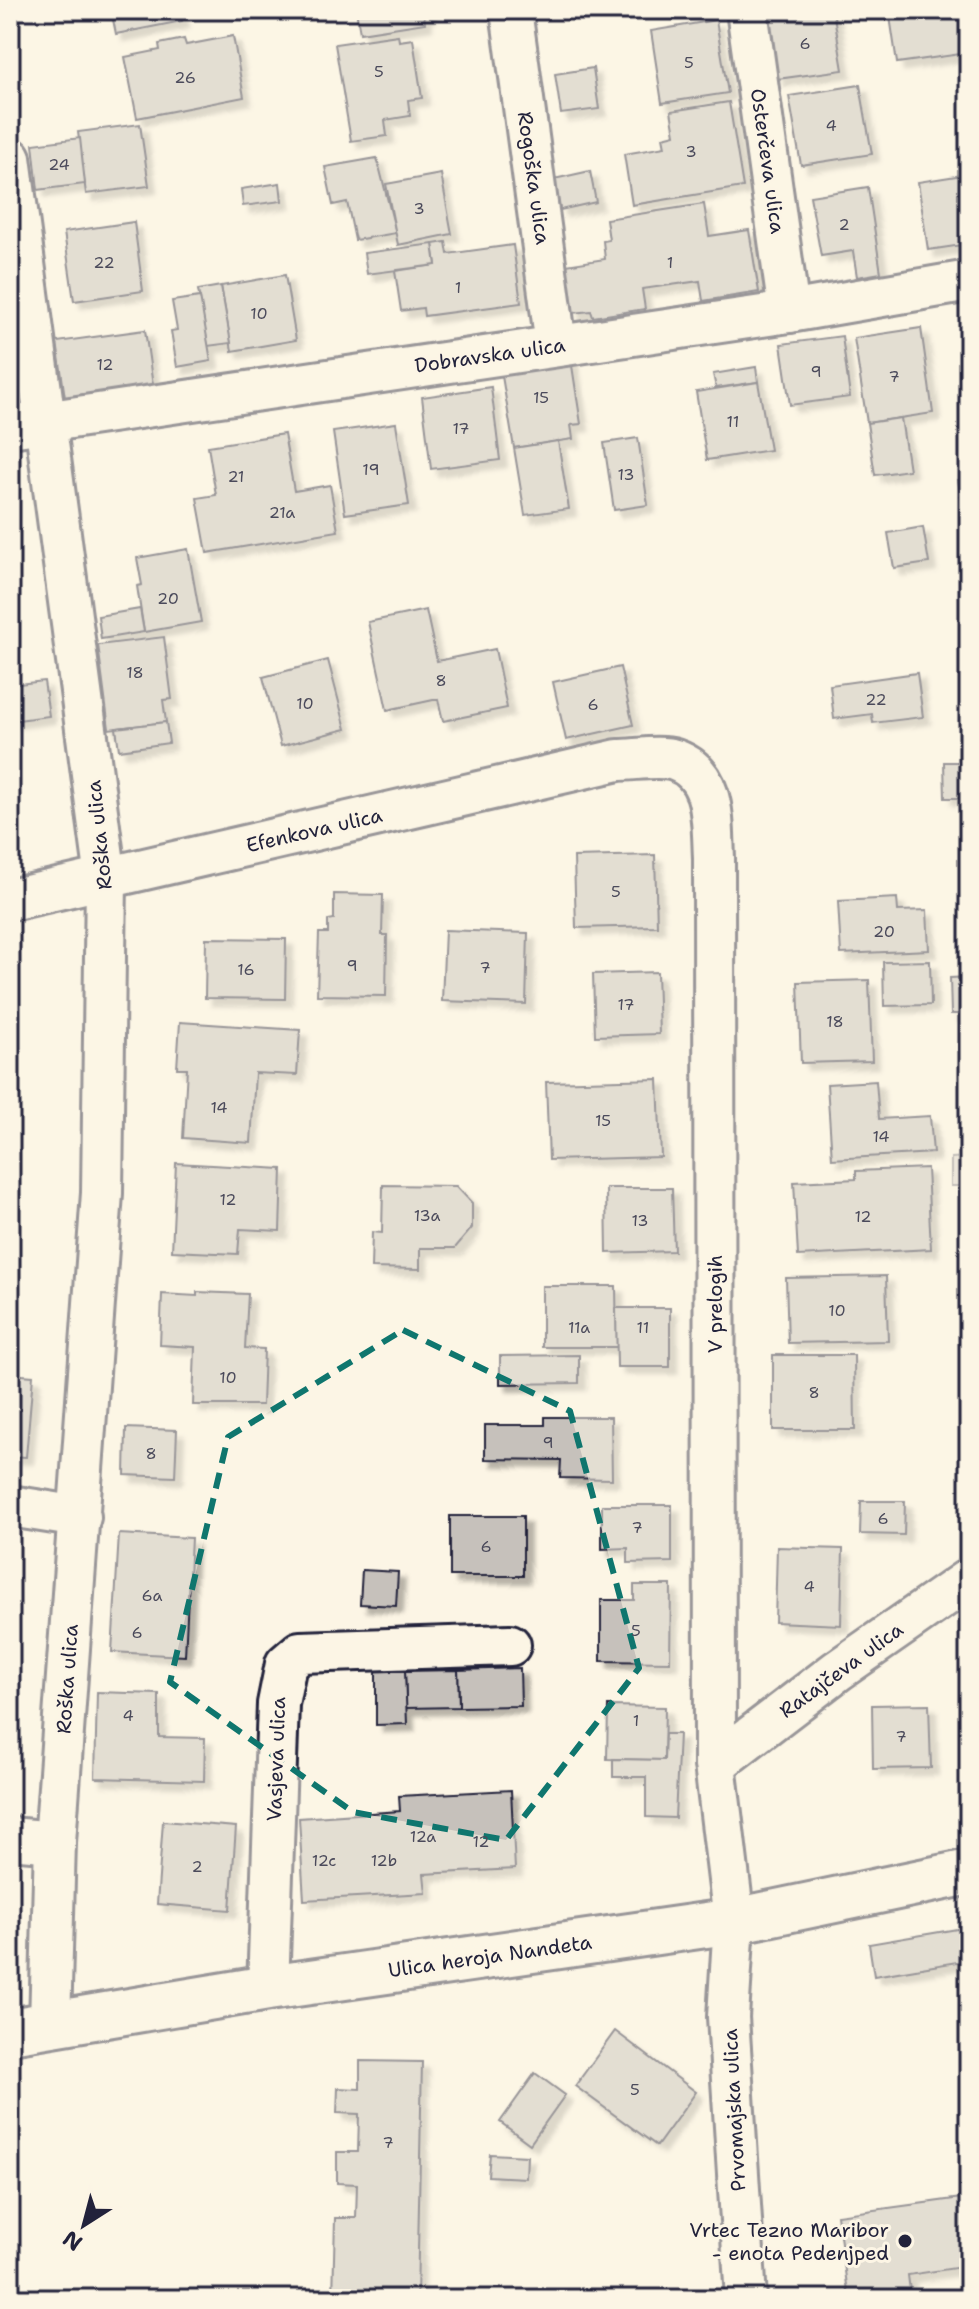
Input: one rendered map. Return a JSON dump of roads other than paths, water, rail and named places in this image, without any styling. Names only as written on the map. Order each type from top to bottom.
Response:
[{"type":"street","name":"Rogoška ulica","points":[[511,10],[556,345]]},
{"type":"street","name":"Osterčeva ulica","points":[[747,10],[789,312]]},
{"type":"street","name":"Roška ulica","points":[[10,158],[28,424],[106,879],[102,1193],[55,1842],[30,2027]]},
{"type":"street","name":"Dobravska ulica","points":[[28,424],[789,312],[969,281]]},
{"type":"street","name":"V prelogih","points":[[618,760],[673,759],[698,772],[710,800],[714,858],[715,1764],[734,1921]]},
{"type":"street","name":"Efenkova ulica","points":[[10,900],[618,760]]},
{"type":"street","points":[[10,1506],[80,1517]]},
{"type":"street","name":"Ratajčeva ulica","points":[[715,1764],[837,1671],[969,1579]]},
{"type":"street","name":"Vasjeva ulica","points":[[268,1988],[278,1704],[286,1664],[300,1652],[510,1645]]},
{"type":"street","points":[[10,1838],[55,1842]]},
{"type":"street","name":"Ulica heroja Nandeta","points":[[30,2027],[268,1988],[734,1921],[969,1872]]},
{"type":"street","name":"Prvomajska ulica","points":[[734,1921],[728,2017],[746,2299]]},
{"type":"place","name":"Vrtec Tezno Maribor - enota Pedenjped","points":[[905,2241]]}]
